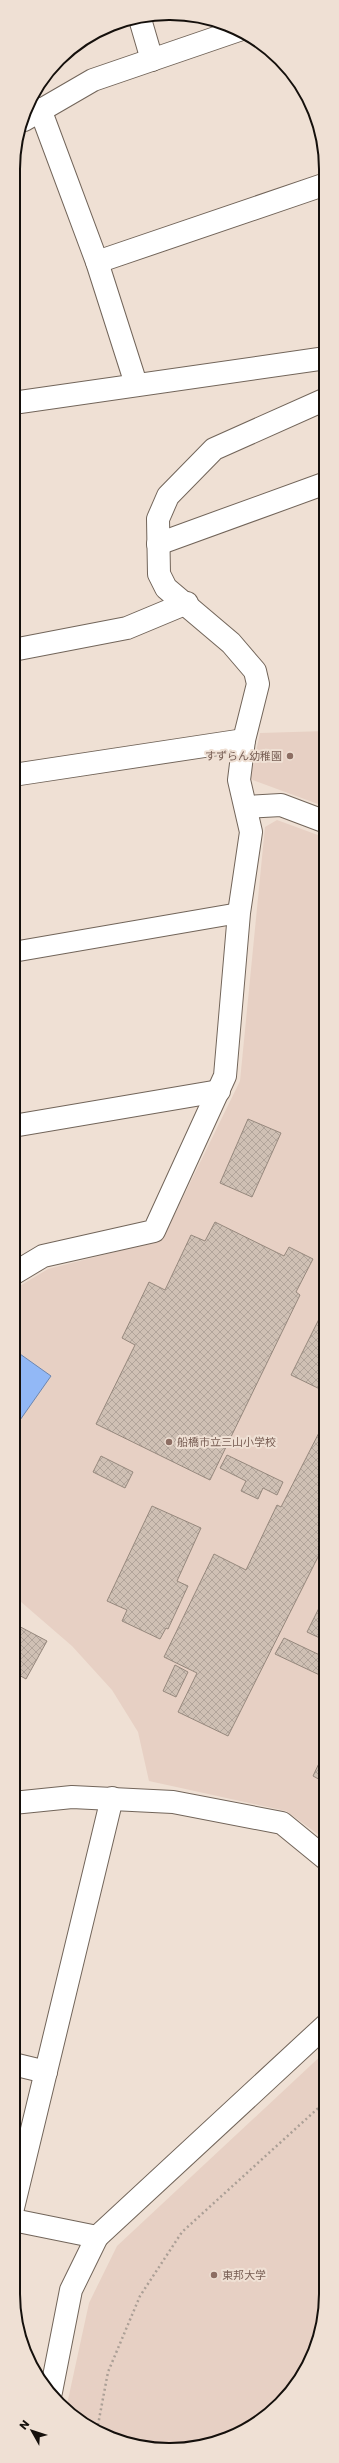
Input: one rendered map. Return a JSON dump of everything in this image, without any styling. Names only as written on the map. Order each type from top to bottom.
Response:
[{"type":"street","points":[[141,23],[152,60]]},
{"type":"street","points":[[136,384],[97,262],[32,114],[93,80],[231,33]]},
{"type":"street","points":[[97,262],[319,186]]},
{"type":"street","points":[[20,402],[136,384],[319,359]]},
{"type":"street","points":[[20,1270],[43,1256],[154,1231],[225,1076],[239,913],[251,832],[247,807],[239,780],[244,740],[258,684],[255,671],[231,643],[187,603],[166,588],[159,574],[158,519],[168,496],[214,449],[319,402]]},
{"type":"street","points":[[158,544],[319,486]]},
{"type":"street","points":[[20,649],[127,628],[187,603]]},
{"type":"street","points":[[20,774],[244,740]]},
{"type":"street","points":[[247,807],[281,805],[319,819]]},
{"type":"street","points":[[20,1125],[219,1091]]},
{"type":"street","points":[[20,1802],[72,1796],[173,1802],[282,1823],[319,1853]]},
{"type":"street","points":[[20,2179],[112,1798]]},
{"type":"street","points":[[52,2386],[71,2290],[97,2237],[319,2031]]},
{"type":"street","points":[[20,2066],[46,2072]]},
{"type":"street","points":[[20,2221],[97,2237]]},
{"type":"lane","points":[[20,951],[239,913]]},
{"type":"path","points":[[98,2425],[108,2372],[140,2296],[182,2232],[319,2107]]},
{"type":"shaded area","name":"すずらん幼稚園","points":[[319,731],[319,804],[250,779],[260,733]]},
{"type":"shaded area","name":"船橋市立三山小学校","points":[[277,820],[319,835],[319,1835],[286,1811],[149,1781],[138,1732],[112,1690],[72,1646],[20,1601],[20,1286],[48,1269],[162,1240],[240,1081],[265,827]]},
{"type":"shaded area","name":"東邦大学","points":[[319,2058],[318,2313],[314,2332],[304,2360],[288,2385],[268,2406],[253,2418],[227,2432],[189,2442],[160,2443],[131,2438],[112,2432],[86,2418],[67,2402],[89,2303],[117,2246]]},
{"type":"water","points":[[20,1354],[51,1376],[20,1420]]},
{"type":"building","points":[[248,1119],[281,1133],[252,1197],[220,1183]]},
{"type":"building","points":[[215,1222],[284,1256],[289,1247],[313,1259],[296,1292],[300,1295],[210,1480],[96,1424],[135,1345],[122,1338],[149,1282],[165,1290],[191,1235],[205,1241]]},
{"type":"building","points":[[319,1319],[319,1389],[291,1375]]},
{"type":"building","points":[[319,1433],[319,1555],[228,1736],[178,1712],[197,1673],[164,1657],[214,1554],[246,1570],[277,1505],[281,1507]]},
{"type":"building","points":[[227,1455],[283,1482],[277,1495],[263,1488],[258,1499],[241,1491],[246,1481],[220,1468]]},
{"type":"building","points":[[101,1456],[133,1472],[125,1488],[93,1472]]},
{"type":"building","points":[[152,1506],[201,1528],[177,1581],[188,1586],[168,1629],[166,1628],[160,1639],[122,1621],[127,1610],[107,1601]]},
{"type":"building","points":[[319,1608],[319,1638],[307,1632]]},
{"type":"building","points":[[20,1627],[47,1641],[26,1679],[20,1676]]},
{"type":"building","points":[[284,1638],[319,1655],[319,1675],[275,1654]]},
{"type":"building","points":[[175,1665],[188,1672],[176,1697],[163,1691]]},
{"type":"building","points":[[319,1763],[319,1779],[313,1776]]},
{"type":"place","name":"すずらん幼稚園","points":[[290,756]]},
{"type":"place","name":"船橋市立三山小学校","points":[[169,1442]]},
{"type":"place","name":"東邦大学","points":[[214,2275]]}]
